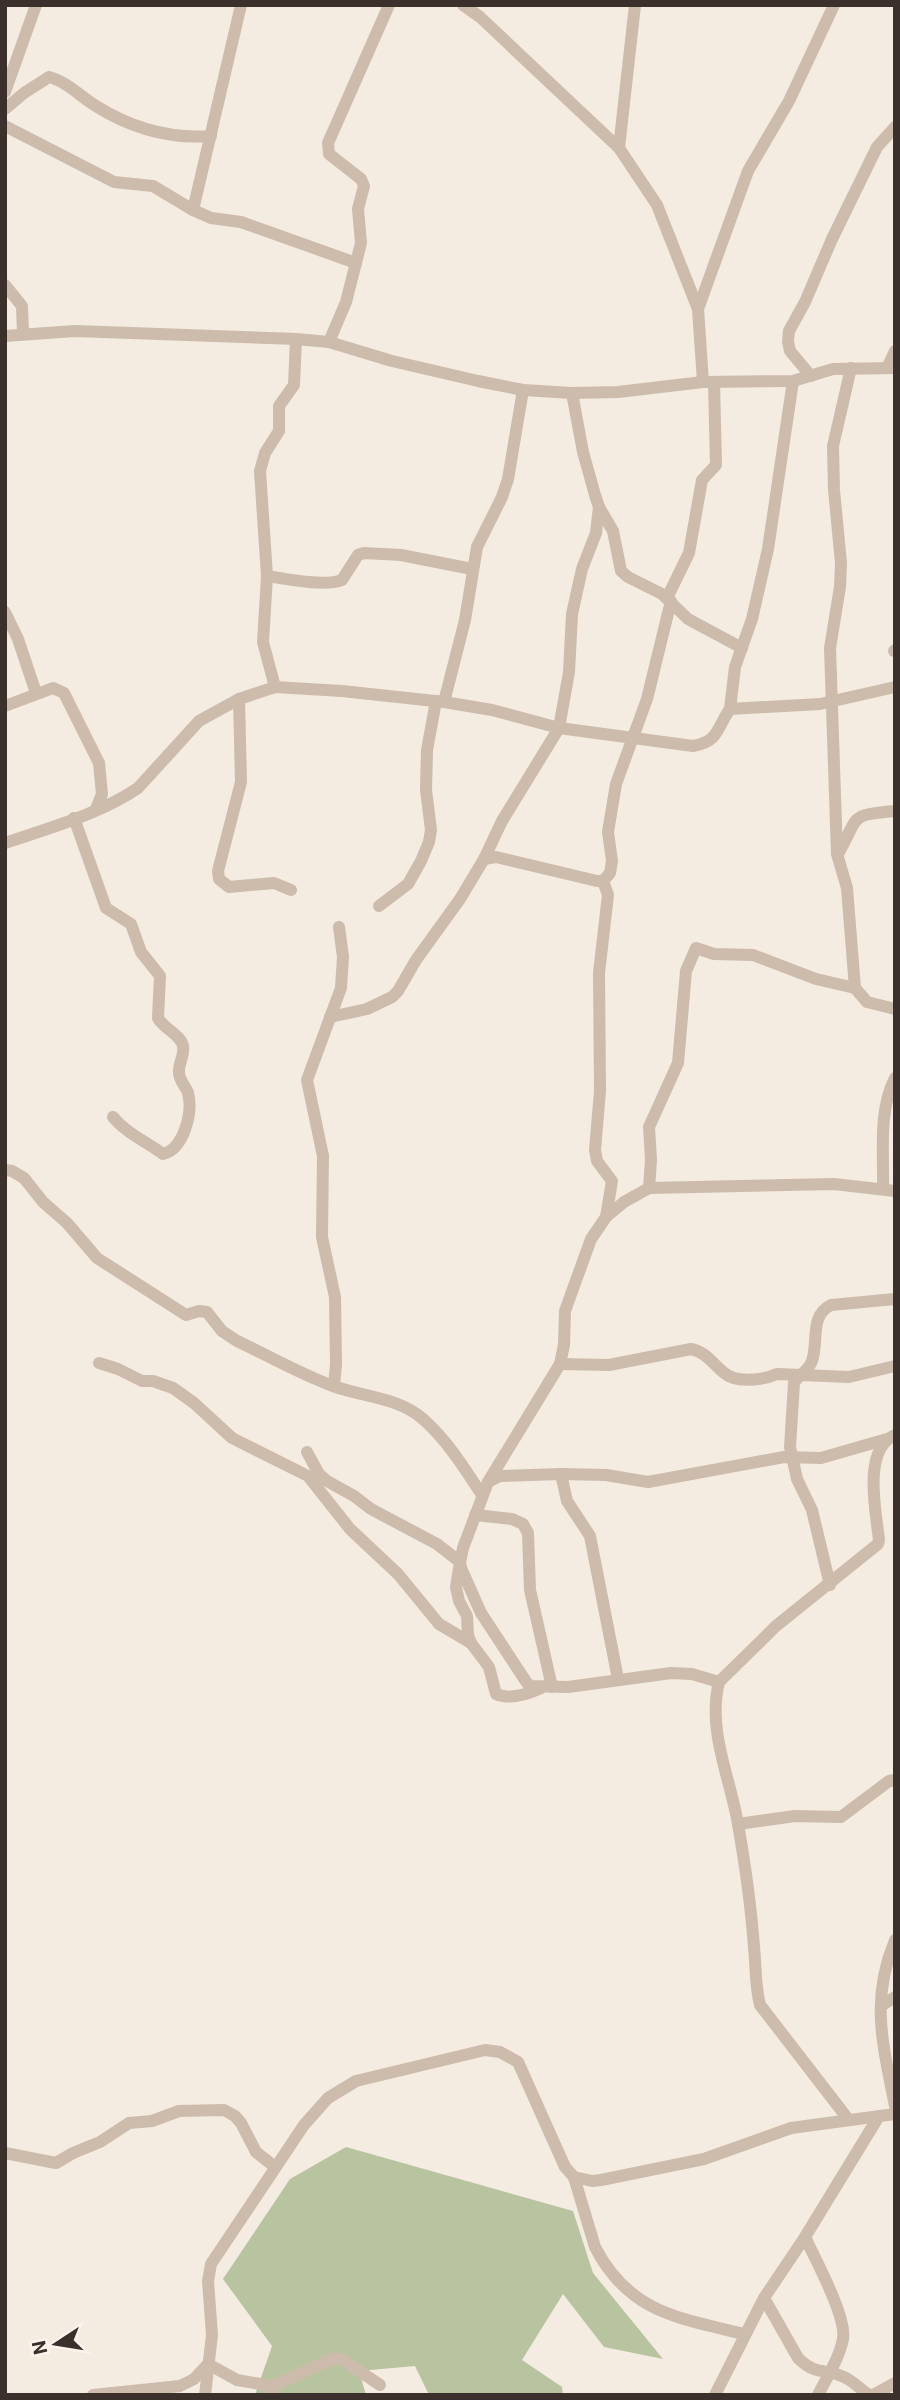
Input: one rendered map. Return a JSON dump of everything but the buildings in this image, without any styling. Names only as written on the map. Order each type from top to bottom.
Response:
[{"type":"street","points":[[5,92],[36,5]]},
{"type":"street","points":[[193,210],[240,5]]},
{"type":"street","points":[[329,342],[346,302],[362,238],[358,209],[364,184],[330,154],[328,149],[389,5]]},
{"type":"street","points":[[463,5],[480,17],[619,148],[661,213],[698,309],[709,382],[716,465],[702,481],[689,553],[669,599],[647,699],[616,784],[608,832],[611,868],[608,877],[603,881]]},
{"type":"street","points":[[619,148],[635,5]]},
{"type":"street","points":[[698,309],[748,172],[789,101],[834,5]]},
{"type":"street","points":[[5,109],[50,76],[97,107],[138,127],[184,138],[211,136]]},
{"type":"street","points":[[5,125],[114,182],[153,186],[211,218],[249,224],[356,263]]},
{"type":"street","points":[[811,376],[790,351],[789,331],[877,147],[895,127]]},
{"type":"street","points":[[5,285],[22,306],[23,334]]},
{"type":"street","points":[[5,336],[75,331],[329,342],[405,364],[523,390],[572,393],[618,392],[709,382],[793,381],[833,369],[891,368],[895,351]]},
{"type":"street","points":[[275,687],[263,642],[267,576],[260,471],[265,453],[279,431],[279,407],[294,385],[296,339]]},
{"type":"street","points":[[851,368],[833,446],[841,563],[830,648],[838,854],[847,888],[855,988],[867,1002],[895,1009]]},
{"type":"street","points":[[5,843],[96,809],[138,788],[199,721],[239,699],[275,687],[440,702],[492,710],[559,728],[693,746],[707,744],[717,733],[730,709],[733,677],[755,609],[768,549],[793,381]]},
{"type":"street","points":[[379,906],[408,884],[429,842],[431,830],[426,789],[427,750],[465,620],[472,569],[480,537],[502,497],[508,479],[523,390]]},
{"type":"street","points":[[572,393],[583,452],[598,507],[613,531],[621,571],[669,599],[688,619],[742,648]]},
{"type":"street","points":[[330,1017],[367,1009],[396,994],[416,960],[454,909],[484,859],[502,821],[559,728],[569,672],[572,614],[582,569],[596,534],[598,507]]},
{"type":"street","points":[[267,576],[338,582],[358,555],[364,553],[401,555],[472,569]]},
{"type":"street","points":[[5,612],[18,639],[36,693]]},
{"type":"street","points":[[730,709],[832,702],[895,687]]},
{"type":"street","points":[[5,705],[53,688],[64,693],[99,763],[102,794],[96,809]]},
{"type":"street","points":[[239,699],[241,782],[218,871],[219,879],[229,887],[274,883],[291,890]]},
{"type":"street","points":[[838,854],[853,823],[859,817],[895,811]]},
{"type":"street","points":[[74,818],[106,908],[131,924],[141,951],[160,976],[158,1018],[184,1048],[178,1073],[189,1098],[186,1131],[169,1153],[163,1154],[123,1128],[113,1117]]},
{"type":"street","points":[[484,859],[496,857],[603,881]]},
{"type":"street","points":[[603,881],[608,895],[599,973],[600,1100],[595,1150],[597,1161],[612,1181],[606,1217]]},
{"type":"street","points":[[334,1386],[335,1297],[321,1237],[323,1156],[307,1087],[309,1073],[341,988],[343,957],[339,928]]},
{"type":"street","points":[[649,1188],[652,1160],[649,1127],[678,1063],[686,971],[696,948],[701,947],[714,954],[754,955],[824,982],[855,988]]},
{"type":"street","points":[[471,1643],[467,1613],[456,1591],[460,1562],[488,1482],[560,1364],[564,1345],[565,1311],[591,1239],[606,1217],[624,1202],[649,1188],[834,1184],[889,1190],[885,1114],[888,1095],[895,1078]]},
{"type":"street","points":[[5,1170],[24,1178],[45,1205],[67,1223],[97,1258],[186,1315],[206,1312],[222,1331],[237,1341],[334,1386],[384,1400],[423,1419],[455,1456],[482,1495]]},
{"type":"street","points":[[830,1585],[812,1510],[797,1479],[791,1458],[793,1388],[799,1375],[807,1371],[812,1362],[818,1317],[827,1307],[895,1299]]},
{"type":"street","points":[[560,1364],[609,1365],[691,1349],[702,1352],[726,1375],[735,1378],[768,1378],[777,1374],[853,1377],[895,1367]]},
{"type":"street","points":[[99,1363],[142,1381],[153,1381],[173,1388],[194,1403],[232,1438],[308,1476],[350,1529],[398,1574],[439,1624],[471,1643],[489,1667],[494,1690],[499,1696],[525,1694],[547,1687]]},
{"type":"street","points":[[488,1482],[500,1476],[561,1474],[606,1475],[649,1482],[784,1457],[821,1458],[891,1437]]},
{"type":"street","points":[[848,2119],[760,2005],[756,1991],[754,1946],[738,1824],[716,1733],[717,1690],[719,1682],[776,1626],[878,1544],[873,1495],[874,1469],[882,1446],[891,1437]]},
{"type":"street","points":[[307,1452],[319,1474],[327,1481],[371,1509],[437,1544],[460,1562],[486,1622],[531,1686],[547,1687],[684,1674],[719,1682]]},
{"type":"street","points":[[561,1474],[567,1501],[590,1536],[618,1679]]},
{"type":"street","points":[[475,1516],[512,1519],[523,1524],[528,1533],[530,1590],[547,1687]]},
{"type":"street","points":[[738,1824],[795,1816],[841,1817],[889,1781],[895,1780]]},
{"type":"street","points":[[895,1940],[883,1974],[881,2006],[884,2049],[895,2106]]},
{"type":"street","points":[[881,2006],[895,1997]]},
{"type":"street","points":[[205,2395],[212,2335],[208,2281],[211,2264],[304,2125],[328,2098],[356,2081],[429,2062],[492,2050],[518,2062],[559,2157],[574,2177],[587,2225],[600,2257],[627,2290],[662,2312],[744,2334]]},
{"type":"street","points":[[5,2153],[59,2163],[73,2153],[100,2142],[129,2123],[152,2121],[179,2111],[224,2110],[241,2123],[256,2152],[275,2167]]},
{"type":"street","points":[[574,2177],[592,2181],[704,2159],[791,2128],[895,2114]]},
{"type":"street","points":[[715,2395],[764,2298],[879,2116]]},
{"type":"street","points":[[805,2236],[843,2326],[843,2339],[818,2395]]},
{"type":"street","points":[[764,2298],[798,2358],[814,2371],[830,2372],[848,2379],[871,2395],[895,2383]]},
{"type":"street","points":[[208,2364],[241,2382],[272,2391],[334,2358],[343,2360],[380,2385]]},
{"type":"street","points":[[93,2395],[180,2386],[194,2379],[208,2364]]},
{"type":"green space","points":[[346,2147],[573,2211],[593,2273],[663,2359],[604,2347],[563,2294],[522,2360],[562,2387],[563,2395],[429,2395],[415,2366],[359,2371],[366,2395],[255,2395],[272,2346],[223,2279],[290,2179]]}]
